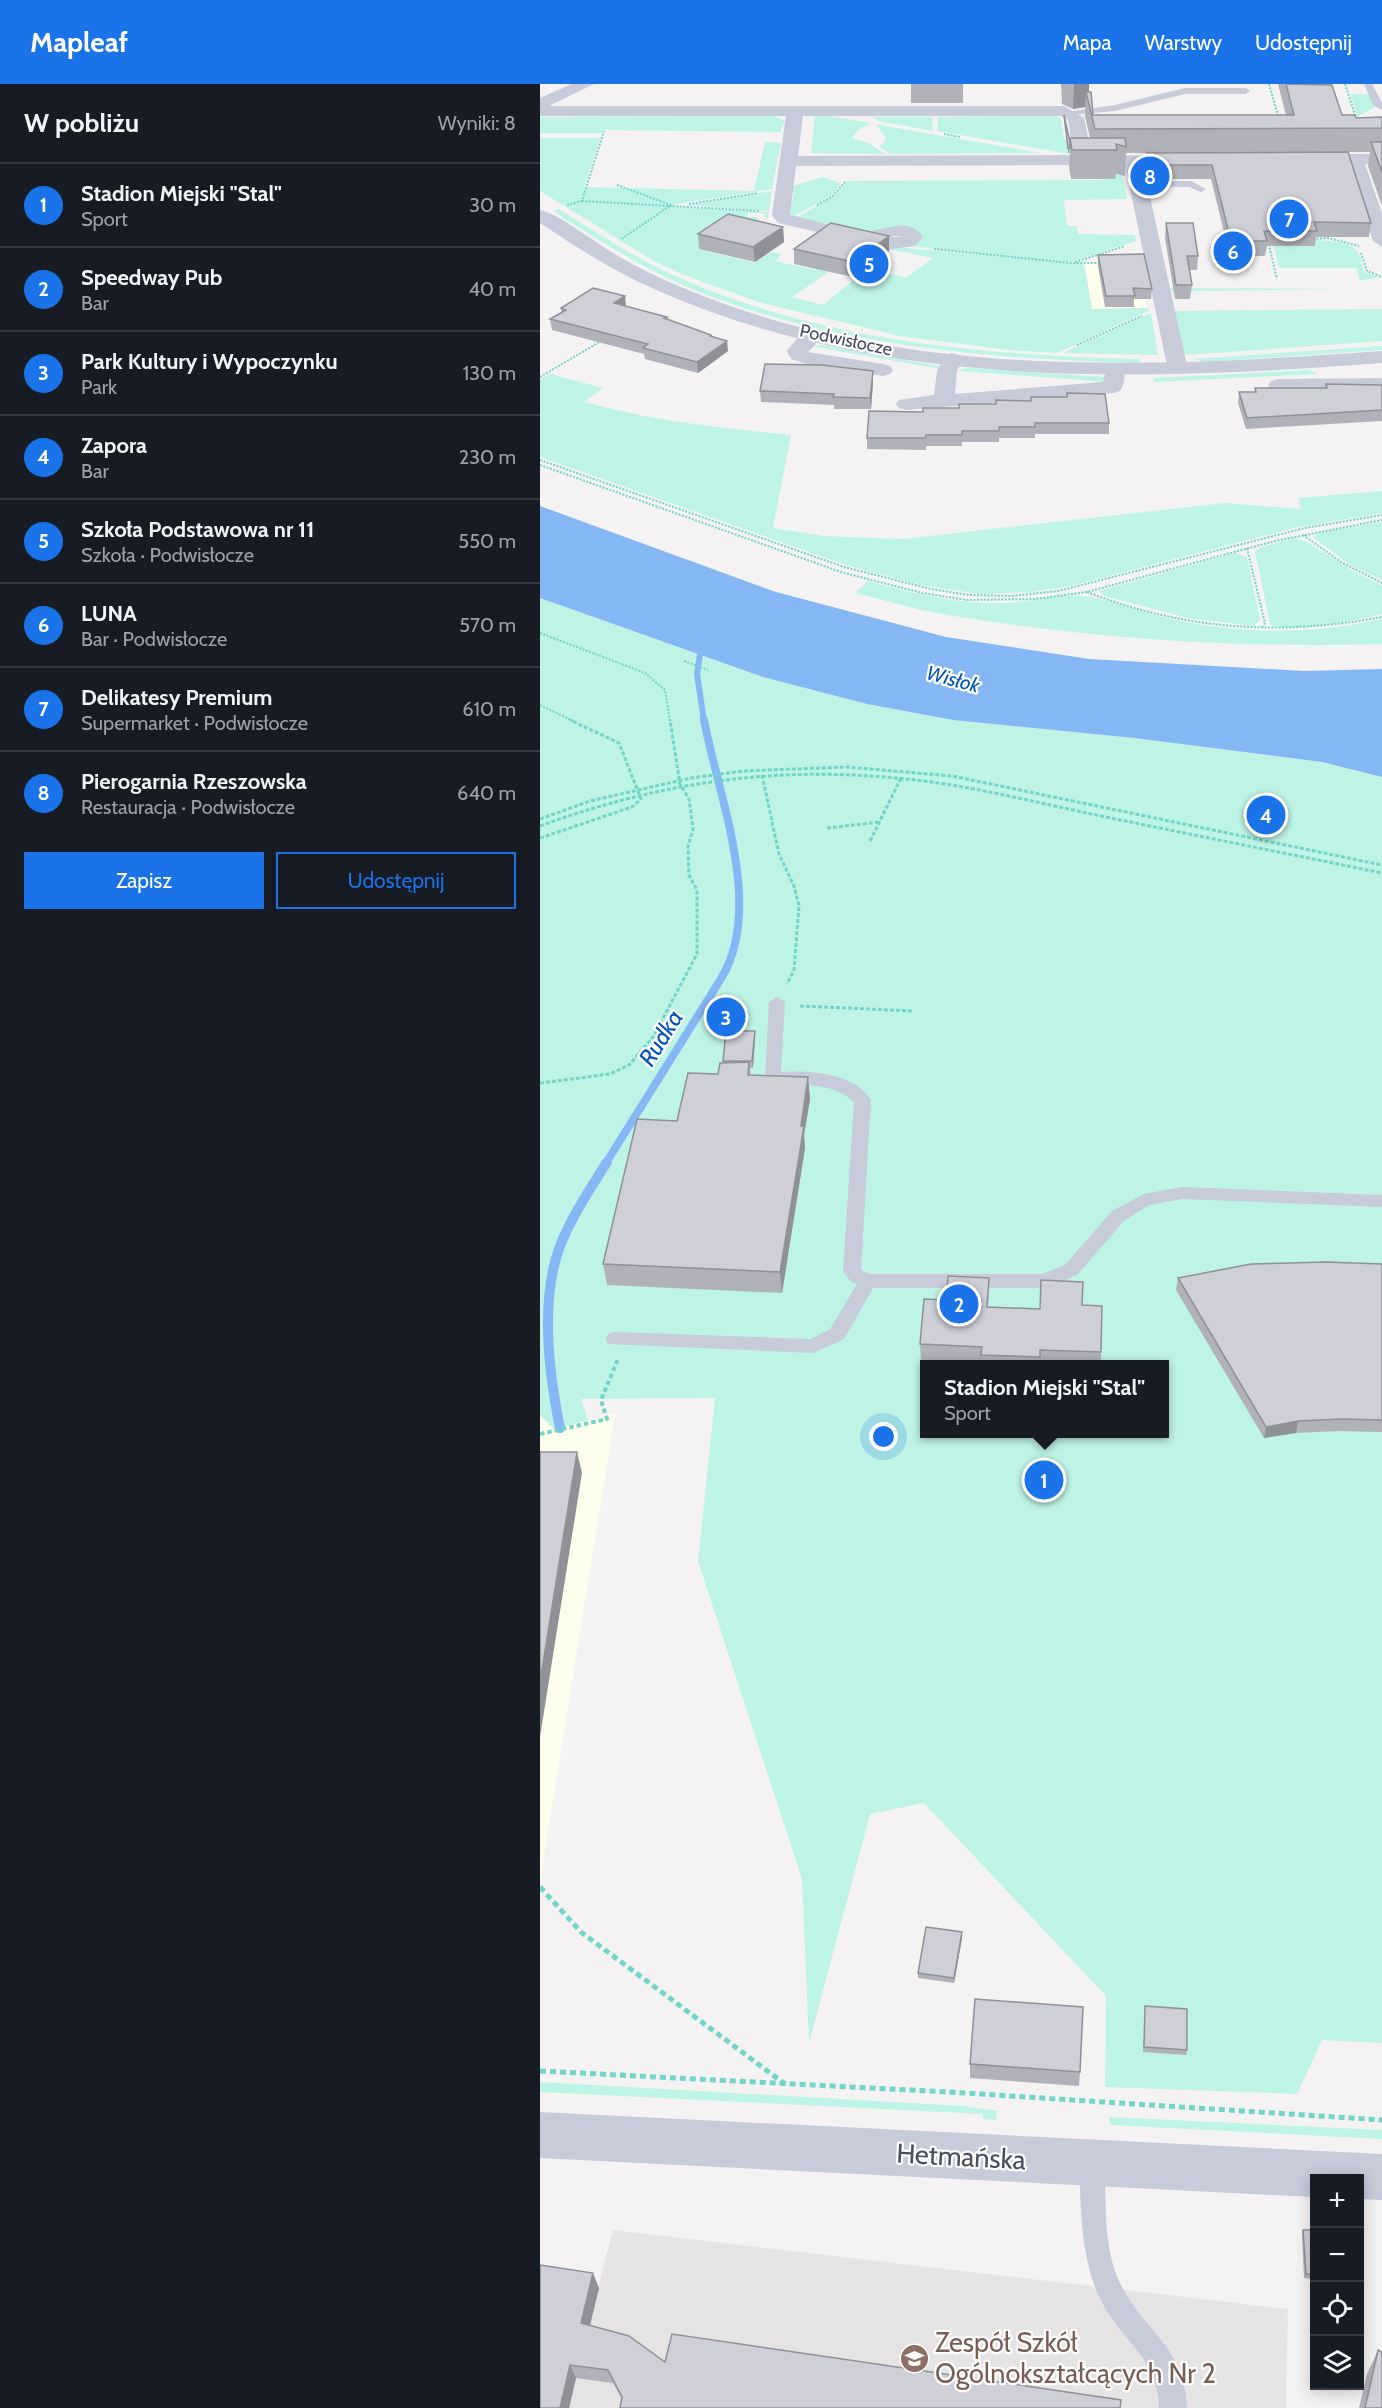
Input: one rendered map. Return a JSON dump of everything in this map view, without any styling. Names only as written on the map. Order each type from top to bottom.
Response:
[{"type":"street","points":[[540,104],[586,84]]},
{"type":"street","points":[[795,110],[788,161],[785,216],[891,243]]},
{"type":"street","points":[[540,111],[1055,110],[1071,112],[1076,118],[1084,160]]},
{"type":"street","points":[[788,161],[1211,159]]},
{"type":"street","points":[[1286,159],[1369,159],[1382,241]]},
{"type":"street","points":[[1132,160],[1178,370]]},
{"type":"street","name":"Podwisłocze","points":[[540,215],[603,256],[659,285],[729,312],[814,335],[952,359],[1036,367],[1178,370],[1382,357]]},
{"type":"street","points":[[814,335],[801,345],[796,351],[798,354],[810,359],[883,370]]},
{"type":"street","points":[[944,400],[946,371],[952,359]]},
{"type":"street","points":[[1317,362],[1330,384]]},
{"type":"street","points":[[906,404],[1113,387],[1114,370]]},
{"type":"street","points":[[1278,385],[1382,384]]},
{"type":"street","name":"Hetmańska","points":[[540,2135],[1382,2177]]},
{"type":"lane","points":[[1368,84],[1376,103],[1382,107]]},
{"type":"lane","points":[[1071,112],[1115,108],[1185,91],[1246,92]]},
{"type":"lane","points":[[1138,184],[1191,184],[1201,189]]},
{"type":"lane","points":[[773,1077],[777,1002]]},
{"type":"lane","points":[[752,1077],[811,1078],[839,1083],[855,1091],[863,1100],[852,1271],[857,1277],[868,1281],[1019,1283],[1044,1281],[1071,1270],[1118,1216],[1144,1200],[1182,1193],[1382,1201]]},
{"type":"lane","points":[[620,1339],[813,1346],[837,1334],[868,1281]]},
{"type":"lane","points":[[1092,2163],[1095,2238],[1101,2269],[1116,2303],[1162,2359],[1171,2381],[1173,2408]]},
{"type":"path","points":[[1269,84],[1280,123]]},
{"type":"path","points":[[1345,84],[1366,156],[1369,159]]},
{"type":"path","points":[[582,201],[611,111]]},
{"type":"path","points":[[562,207],[582,201],[670,205],[785,216],[837,193],[846,180],[848,161]]},
{"type":"path","points":[[617,185],[670,205]]},
{"type":"path","points":[[621,247],[616,242],[670,205]]},
{"type":"path","points":[[1309,233],[1311,239],[1328,238],[1354,246],[1360,250],[1367,271],[1382,277]]},
{"type":"path","points":[[1268,238],[1277,279]]},
{"type":"path","points":[[1071,263],[1136,242],[1150,242]]},
{"type":"path","points":[[891,243],[1071,263],[1154,262]]},
{"type":"path","points":[[1354,246],[1364,246]]},
{"type":"path","points":[[1068,349],[1164,306]]},
{"type":"path","points":[[540,376],[609,336]]},
{"type":"path","points":[[540,460],[844,567],[931,589],[969,595],[1011,596],[1058,591],[1305,528],[1382,515]]},
{"type":"path","points":[[540,465],[828,568],[950,598],[996,601],[1087,592],[1247,548],[1382,520]]},
{"type":"path","points":[[1303,535],[1341,562],[1382,583]]},
{"type":"path","points":[[1247,548],[1262,611],[1264,623],[1262,628]]},
{"type":"path","points":[[1087,592],[1124,605],[1185,620],[1248,628],[1292,630],[1382,617]]},
{"type":"path","points":[[540,633],[645,674],[665,690],[680,784],[689,799],[693,829],[688,846],[689,875],[697,890],[697,954],[653,1037],[629,1065],[610,1074],[540,1083]]},
{"type":"path","points":[[684,661],[708,669]]},
{"type":"path","points":[[540,705],[619,743],[641,799],[632,807],[540,838]]},
{"type":"path","points":[[540,819],[636,788],[687,776],[741,771],[853,767],[952,776],[1382,865]]},
{"type":"path","points":[[540,826],[639,793],[688,782],[762,775],[816,774],[901,778],[951,785],[1382,873]]},
{"type":"path","points":[[762,775],[779,854],[794,886],[799,906],[794,970],[777,1002],[802,1006],[913,1011]]},
{"type":"path","points":[[870,842],[901,778]]},
{"type":"path","points":[[827,828],[879,822]]},
{"type":"path","points":[[540,1434],[607,1419],[601,1400],[620,1339]]},
{"type":"path","points":[[540,1887],[580,1932],[786,2084]]},
{"type":"path","points":[[540,2071],[1382,2120]]},
{"type":"shaded area","points":[[1085,264],[1140,264],[1147,308],[1092,309]]},
{"type":"shaded area","points":[[615,1414],[540,1881],[540,1415],[554,1429]]},
{"type":"shaded area","name":"Zespół Szkół Ogólnokształcących Nr 2","points":[[613,2230],[1288,2309],[1286,2408],[540,2408],[540,2278],[598,2287]]},
{"type":"green space","points":[[1351,94],[1369,94],[1377,106],[1357,117]]},
{"type":"green space","points":[[815,114],[871,123],[858,130],[852,138],[868,143],[885,154],[811,153]]},
{"type":"green space","points":[[774,116],[785,121],[780,132],[603,130],[602,133],[540,133],[540,117]]},
{"type":"green space","points":[[1055,116],[1061,118],[1064,139],[1069,139],[1070,154],[937,131],[938,117]]},
{"type":"green space","points":[[872,117],[932,117],[933,131],[879,121]]},
{"type":"green space","points":[[877,125],[1041,153],[890,154],[879,146],[885,142],[885,137]]},
{"type":"green space","points":[[540,138],[600,138],[584,187],[754,191],[765,142],[781,143],[772,189],[675,204],[672,207],[769,212],[768,218],[765,218],[764,213],[748,213],[747,217],[757,217],[759,220],[722,226],[714,237],[697,249],[755,263],[771,252],[782,254],[775,261],[815,270],[824,264],[836,267],[792,297],[823,305],[873,264],[893,269],[888,273],[906,278],[933,258],[888,249],[894,247],[1000,257],[904,245],[918,237],[870,234],[794,219],[836,195],[847,181],[1102,180],[1121,168],[1127,199],[1064,200],[1067,226],[1077,226],[1078,234],[1135,235],[1136,241],[1070,262],[1044,261],[1084,264],[1092,309],[1147,308],[1150,310],[1057,353],[1009,350],[900,336],[758,302],[682,274],[654,261],[540,191]]},
{"type":"green space","points":[[822,177],[841,183],[831,196],[792,217],[790,214],[794,193],[790,187]]},
{"type":"green space","points":[[772,191],[769,211],[689,205]]},
{"type":"green space","points":[[559,209],[658,268],[728,297],[785,315],[843,330],[960,348],[1139,359],[1140,363],[969,353],[912,346],[800,324],[746,308],[674,281],[621,253],[553,211]]},
{"type":"green space","points":[[1272,240],[1329,241],[1350,246],[1359,254],[1364,272],[1379,277],[1360,281],[1356,268],[1279,268]]},
{"type":"green space","points":[[1178,284],[1189,288],[1342,289],[1190,291],[1176,295],[1170,289]]},
{"type":"green space","points":[[1382,309],[1382,341],[1187,355],[1183,353],[1175,311]]},
{"type":"green space","points":[[1151,313],[1158,355],[1063,353]]},
{"type":"green space","points":[[822,345],[940,366],[941,369],[810,346]]},
{"type":"green space","points":[[1382,346],[1382,350],[1204,362],[1194,359]]},
{"type":"green space","points":[[968,368],[1105,377],[1111,382],[957,371]]},
{"type":"green space","points":[[1310,370],[1317,374],[1154,382],[1153,378]]},
{"type":"green space","points":[[551,374],[603,388],[584,402],[610,409],[687,423],[791,435],[773,528],[824,536],[902,539],[1225,503],[1301,509],[1298,498],[1382,491],[1382,513],[1294,528],[1070,586],[1031,592],[980,594],[921,585],[849,566],[540,457],[540,379]]},
{"type":"green space","points":[[1382,522],[1382,580],[1349,564],[1313,537],[1318,533]]},
{"type":"green space","points":[[1295,538],[1307,542],[1382,586],[1382,614],[1307,627],[1291,628],[1270,624],[1255,551]]},
{"type":"green space","points":[[1236,553],[1247,557],[1260,620],[1254,626],[1188,618],[1104,596],[1099,591]]},
{"type":"green space","points":[[868,581],[919,594],[971,602],[1006,603],[1083,596],[1189,623],[1244,630],[1327,628],[1382,619],[1382,644],[1221,643],[1060,631],[942,614],[855,593]]},
{"type":"green space","points":[[540,598],[763,677],[867,704],[953,720],[1134,738],[1322,762],[1382,777],[1382,2043],[1322,2040],[1297,2094],[1105,2087],[1106,1996],[924,1803],[870,1814],[809,2043],[802,1879],[698,1561],[715,1398],[581,1399],[588,1420],[554,1429],[540,1415]]},
{"type":"green space","points":[[540,2082],[964,2106],[997,2111],[996,2120],[983,2119],[983,2114],[540,2092]]},
{"type":"green space","points":[[1109,2117],[1382,2130],[1382,2139],[1111,2125]]},
{"type":"water","name":"Wisłok","points":[[540,506],[776,592],[946,637],[1089,659],[1304,671],[1382,669],[1382,777],[1322,762],[1134,738],[953,720],[867,704],[763,677],[540,598]]},
{"type":"building","points":[[1286,84],[1332,85],[1342,115],[1355,115],[1356,118],[1382,117],[1382,128],[1095,129],[1086,92],[1091,92],[1093,115],[1294,115]]},
{"type":"building","points":[[1064,115],[1070,142],[1070,148],[1068,148]]},
{"type":"building","points":[[1070,138],[1125,138],[1126,147],[1116,144],[1117,150],[1072,150]]},
{"type":"building","points":[[1371,142],[1382,142],[1382,172]]},
{"type":"building","points":[[1348,152],[1371,223],[1314,222],[1317,231],[1264,231],[1267,241],[1231,241],[1212,165],[1149,165],[1147,153]]},
{"type":"building","points":[[728,214],[783,227],[753,247],[698,234]]},
{"type":"building","points":[[831,223],[889,236],[853,262],[794,249]]},
{"type":"building","points":[[1166,223],[1193,223],[1198,256],[1187,256],[1192,285],[1176,285]]},
{"type":"building","points":[[1144,254],[1152,289],[1133,288],[1135,296],[1106,296],[1098,255]]},
{"type":"building","points":[[593,288],[625,296],[614,303],[667,317],[664,318],[727,341],[697,362],[643,348],[648,344],[550,319],[566,310],[561,308]]},
{"type":"building","points":[[765,364],[822,365],[873,371],[870,398],[760,391]]},
{"type":"building","points":[[1326,384],[1382,385],[1382,410],[1247,418],[1239,392],[1256,392],[1255,388],[1327,388]]},
{"type":"building","points":[[1067,393],[1105,394],[1109,423],[1035,423],[1035,427],[999,427],[999,431],[962,431],[962,435],[926,435],[925,438],[867,438],[869,411],[923,412],[923,408],[959,408],[959,404],[996,404],[996,400],[1031,401],[1031,397],[1067,397]]},
{"type":"building","points":[[726,1031],[755,1031],[752,1061],[723,1061]]},
{"type":"building","points":[[749,1062],[748,1075],[808,1077],[801,1126],[804,1126],[780,1272],[603,1264],[637,1119],[677,1121],[688,1073],[718,1074],[720,1063]]},
{"type":"building","points":[[1326,1262],[1382,1264],[1382,1420],[1298,1421],[1266,1427],[1178,1278],[1251,1264]]},
{"type":"building","points":[[948,1276],[989,1278],[987,1307],[1040,1309],[1041,1280],[1083,1282],[1082,1305],[1102,1306],[1101,1352],[1040,1350],[1040,1357],[981,1355],[982,1347],[920,1344],[924,1299],[946,1300]]},
{"type":"building","points":[[540,1452],[577,1452],[540,1682]]},
{"type":"building","points":[[926,1927],[962,1932],[954,1978],[918,1973]]},
{"type":"building","points":[[975,1999],[1083,2007],[1080,2072],[970,2064]]},
{"type":"building","points":[[1145,2006],[1187,2009],[1187,2050],[1144,2047]]},
{"type":"building","points":[[1303,2230],[1310,2230],[1310,2274],[1306,2274]]},
{"type":"building","points":[[540,2265],[593,2273],[581,2323],[629,2336],[665,2362],[672,2334],[1121,2400],[1120,2408],[620,2408],[622,2397],[608,2370],[570,2365],[560,2408],[540,2408]]},
{"type":"building","points":[[1378,2350],[1382,2352],[1382,2408],[1365,2408]]},
{"type":"waterway","name":"Rudka","points":[[700,654],[697,674],[704,721]]},
{"type":"waterway","name":"Rudka","points":[[606,1163],[722,977],[734,949],[739,917],[734,850],[704,720]]},
{"type":"waterway","name":"Rudka","points":[[560,1428],[548,1337],[550,1289],[560,1246],[570,1224],[607,1162]]},
{"type":"place","name":"Pierogarnia Rzeszowska","points":[[1150,176]]},
{"type":"place","name":"Delikatesy Premium","points":[[1289,219]]},
{"type":"place","name":"LUNA","points":[[1233,251]]},
{"type":"place","name":"Szkoła Podstawowa nr 11","points":[[869,264]]},
{"type":"place","name":"Zapora","points":[[1266,815]]},
{"type":"place","name":"Park Kultury i Wypoczynku","points":[[726,1017]]},
{"type":"place","name":"Speedway Pub","points":[[959,1304]]},
{"type":"place","name":"Stadion Miejski \"Stal\"","points":[[1044,1480]]},
{"type":"place","name":"Zespół Szkół Ogólnokształcących Nr 2","points":[[914,2359]]}]
